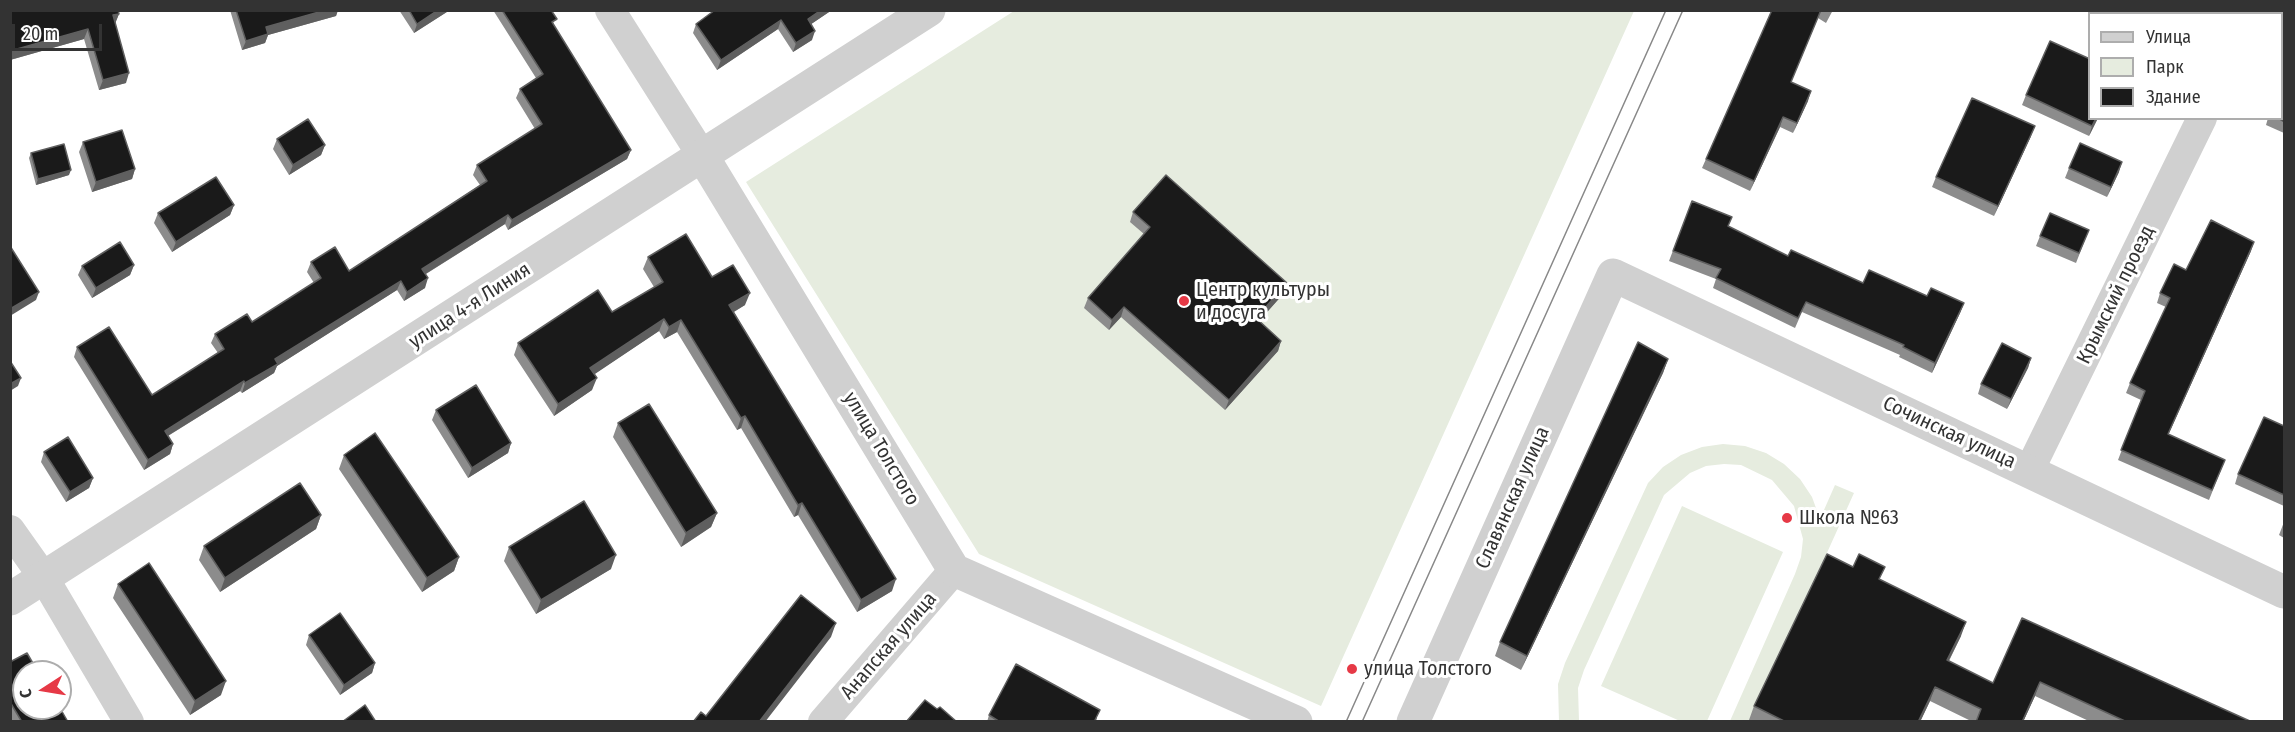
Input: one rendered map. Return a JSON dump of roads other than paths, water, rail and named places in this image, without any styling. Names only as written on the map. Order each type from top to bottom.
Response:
[{"type":"street","name":"улица Толстого","points":[[610,10],[703,157],[954,570]]},
{"type":"street","name":"улица 4-я Линия","points":[[10,599],[703,157],[929,10]]},
{"type":"street","name":"Крымский проезд","points":[[2029,471],[2201,120]]},
{"type":"street","name":"Сочинская улица","points":[[1613,275],[2284,592]]},
{"type":"street","name":"Славянская улица","points":[[1413,722],[1613,275]]},
{"type":"street","points":[[10,530],[44,578],[129,722]]},
{"type":"street","name":"Анапская улица","points":[[823,722],[954,570]]},
{"type":"street","points":[[954,570],[1296,722]]},
{"type":"tram line","points":[[1346,722],[1666,10]]},
{"type":"tram line","points":[[1362,722],[1683,10]]},
{"type":"place","name":"Центр культуры и досуга","points":[[1184,301]]},
{"type":"place","name":"Школа №63","points":[[1787,518]]},
{"type":"place","name":"улица Толстого","points":[[1352,669]]}]
